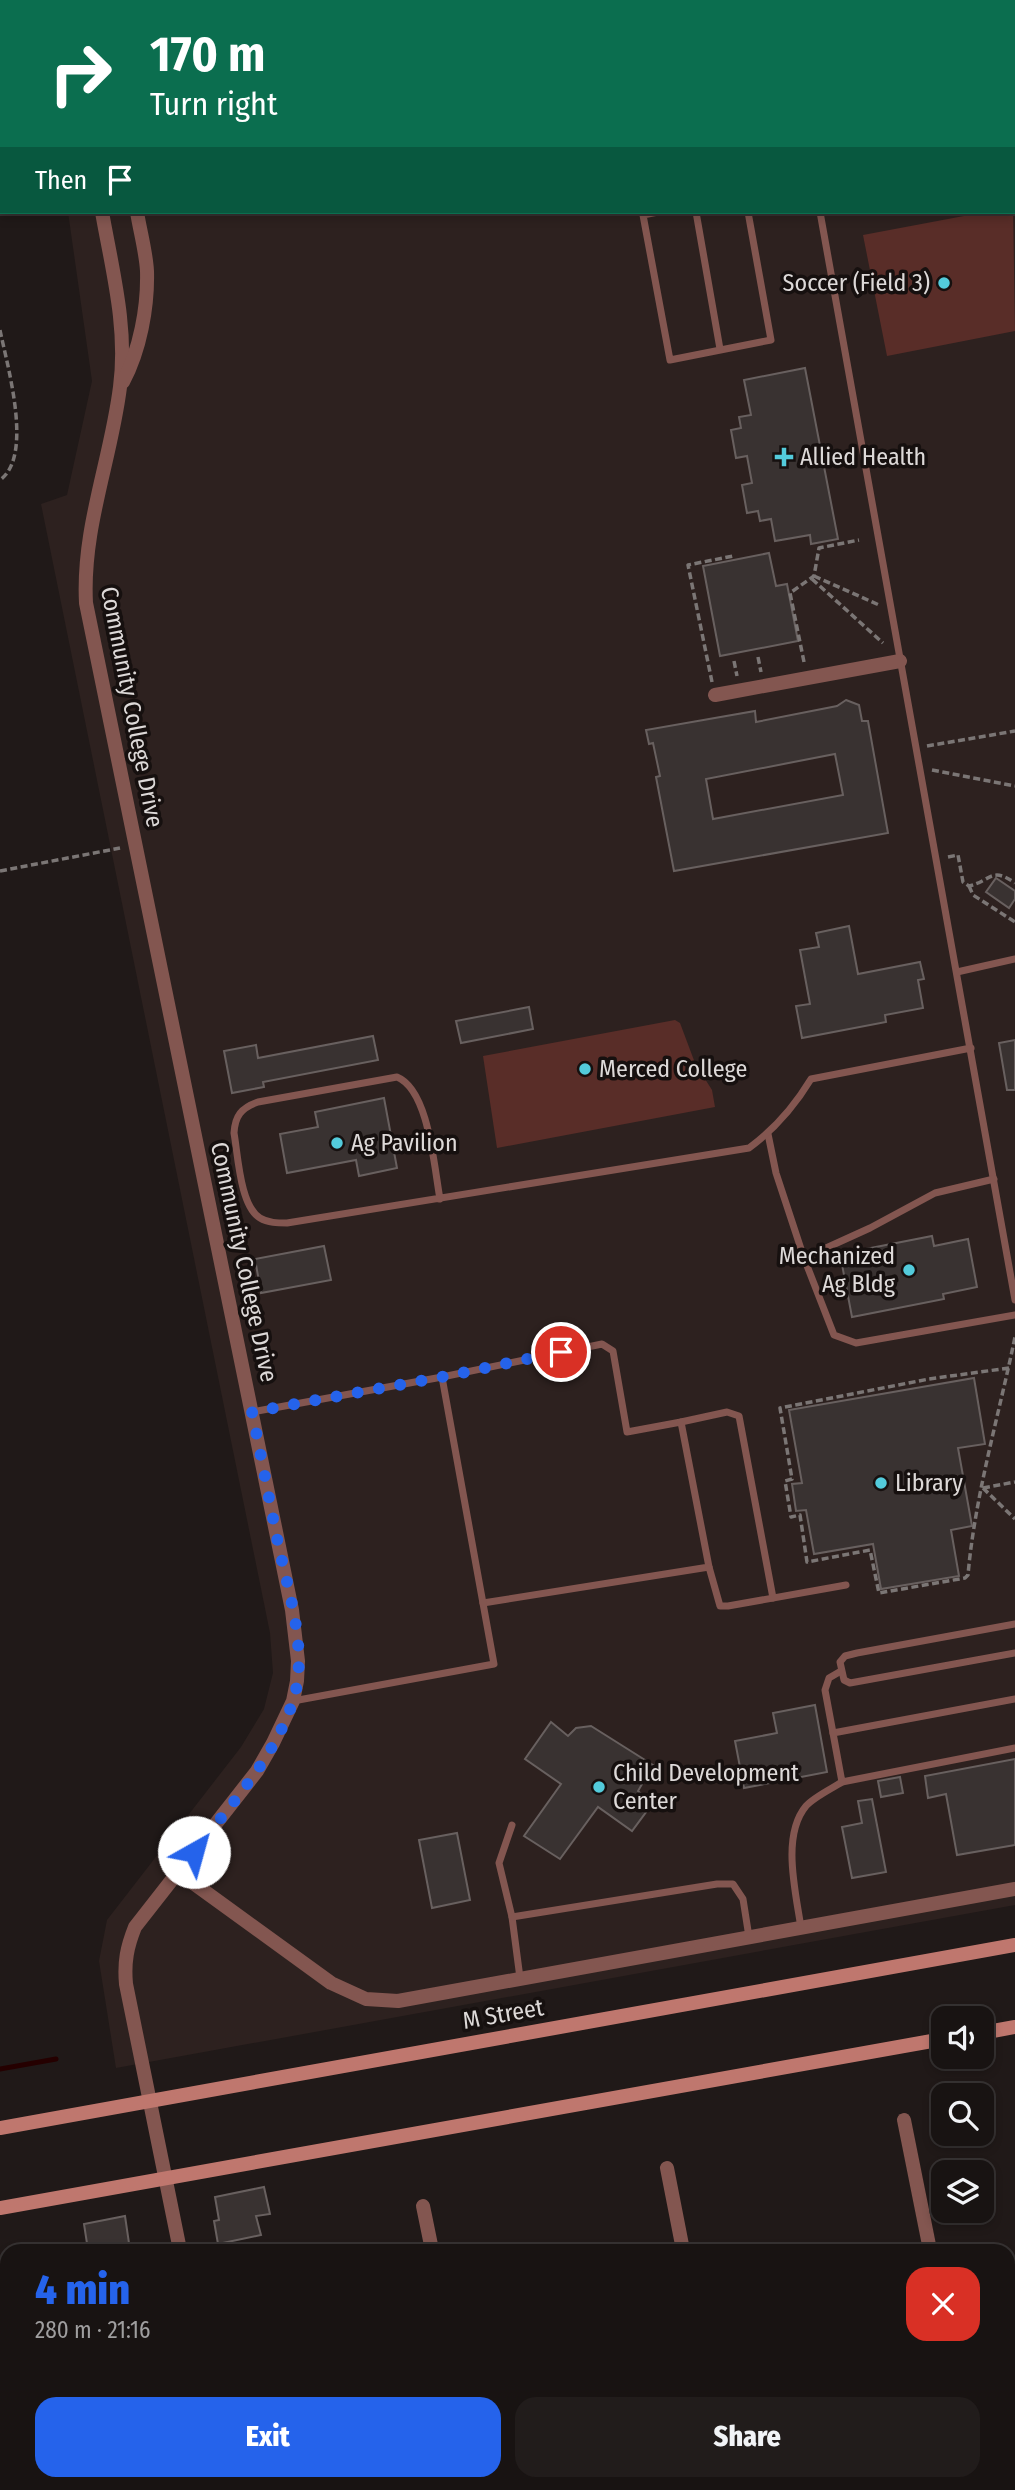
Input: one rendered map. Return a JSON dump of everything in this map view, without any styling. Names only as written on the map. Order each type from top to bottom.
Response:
[{"type":"street","name":"Community College Drive","points":[[102,214],[122,328],[121,386],[86,548],[86,603],[292,1610],[298,1661],[293,1701],[257,1771],[135,1927],[124,1962],[149,2102],[179,2244]]},
{"type":"street","name":"Community College Drive","points":[[121,386],[131,366],[144,317],[147,270],[137,214]]},
{"type":"street","points":[[715,695],[900,659]]},
{"type":"street","points":[[178,1872],[331,1983],[366,1999],[398,2001],[1015,1889]]},
{"type":"street","name":"M Street","points":[[0,2128],[1015,1945]]},
{"type":"street","points":[[994,2031],[1015,2028]]},
{"type":"street","points":[[0,2208],[931,2041]]},
{"type":"street","points":[[904,2120],[929,2244]]},
{"type":"street","points":[[667,2168],[682,2244]]},
{"type":"street","points":[[423,2206],[431,2244]]},
{"type":"lane","points":[[648,214],[643,215],[670,360],[771,340],[748,214]]},
{"type":"lane","points":[[696,214],[720,349]]},
{"type":"lane","points":[[820,214],[1015,1300]]},
{"type":"lane","points":[[957,972],[1015,959]]},
{"type":"lane","points":[[440,1199],[423,1111],[411,1086],[397,1077],[258,1102],[243,1108],[235,1123],[234,1133],[245,1196],[254,1213],[271,1223],[287,1223],[440,1199],[749,1148],[768,1134],[796,1104],[811,1079],[971,1048]]},
{"type":"lane","points":[[768,1134],[776,1173],[804,1258],[834,1335],[856,1343],[1015,1315]]},
{"type":"lane","points":[[804,1258],[870,1228],[935,1192],[994,1179]]},
{"type":"lane","points":[[1005,1244],[1015,1242]]},
{"type":"lane","points":[[252,1412],[442,1377],[602,1343],[613,1352],[627,1432],[727,1412],[739,1416],[773,1598]]},
{"type":"lane","points":[[293,1701],[494,1664],[442,1377]]},
{"type":"lane","points":[[681,1422],[709,1567],[720,1606],[846,1585]]},
{"type":"lane","points":[[483,1604],[709,1567]]},
{"type":"lane","points":[[1015,1624],[845,1656],[840,1662],[844,1680],[850,1683],[1015,1653]]},
{"type":"lane","points":[[841,1671],[829,1678],[825,1690],[842,1782]]},
{"type":"lane","points":[[833,1733],[1015,1699]]},
{"type":"lane","points":[[801,1928],[791,1862],[796,1825],[806,1805],[842,1782],[1015,1748]]},
{"type":"lane","points":[[512,1825],[499,1863],[512,1917],[520,1979]]},
{"type":"lane","points":[[512,1917],[717,1884],[733,1884],[743,1899],[749,1937]]},
{"type":"path","points":[[0,330],[18,437],[13,460],[0,480]]},
{"type":"path","points":[[807,678],[790,593],[813,578],[819,548],[859,540]]},
{"type":"path","points":[[715,695],[688,565],[733,556]]},
{"type":"path","points":[[813,578],[891,611]]},
{"type":"path","points":[[813,578],[900,659]]},
{"type":"path","points":[[916,748],[1015,731]]},
{"type":"path","points":[[920,768],[1015,786]]},
{"type":"path","points":[[0,871],[136,844]]},
{"type":"path","points":[[936,859],[958,855],[963,882],[969,886],[973,895],[1015,922]]},
{"type":"path","points":[[969,886],[989,875],[999,874],[1014,880]]},
{"type":"path","points":[[1009,1368],[929,1379],[780,1408],[792,1479],[785,1481],[791,1517],[800,1516],[807,1562],[870,1550],[878,1593],[965,1578],[968,1575],[983,1488],[1009,1368],[1015,1337]]},
{"type":"path","points":[[983,1488],[1015,1482]]},
{"type":"path","points":[[983,1488],[1015,1519]]},
{"type":"shaded area","name":"Merced College","points":[[68,214],[1015,214],[1015,1905],[116,2068],[99,1961],[107,1920],[241,1747],[264,1709],[273,1673],[270,1633],[41,504],[67,495],[92,381]]},
{"type":"shaded area","name":"Soccer (Field 3)","points":[[974,214],[1013,214],[1015,331],[887,356],[863,235]]},
{"type":"shaded area","points":[[675,1020],[680,1023],[695,1063],[712,1090],[715,1107],[497,1148],[483,1056]]},
{"type":"building","name":"Allied Health","points":[[805,368],[838,539],[811,544],[810,535],[775,541],[771,519],[760,521],[758,511],[747,513],[742,485],[752,483],[747,456],[736,458],[731,430],[741,428],[739,417],[751,415],[744,380]]},
{"type":"building","points":[[769,553],[776,586],[787,584],[798,641],[720,656],[703,566]]},
{"type":"building","points":[[846,700],[859,705],[862,721],[868,721],[888,833],[674,871],[656,777],[660,776],[653,743],[649,744],[646,730],[755,711],[756,722],[837,706]],"holes":[[[835,754],[843,795],[713,819],[706,779]]]},
{"type":"building","points":[[996,878],[1015,891],[1015,899],[1009,908],[986,892]]},
{"type":"building","points":[[849,926],[858,974],[920,962],[924,979],[918,980],[923,1008],[885,1015],[886,1022],[802,1038],[796,1006],[810,1004],[800,950],[819,947],[816,933]]},
{"type":"building","points":[[529,1007],[533,1029],[461,1043],[456,1021]]},
{"type":"building","points":[[373,1036],[378,1060],[263,1082],[264,1087],[232,1093],[224,1051],[256,1045],[258,1058]]},
{"type":"building","points":[[1015,1040],[1015,1090],[1007,1090],[999,1043]]},
{"type":"building","name":"Ag Pavilion","points":[[384,1098],[397,1168],[359,1176],[356,1160],[287,1173],[280,1134],[318,1127],[315,1112]]},
{"type":"building","name":"Mechanized Ag Bldg","points":[[932,1236],[934,1246],[968,1239],[977,1287],[943,1294],[944,1299],[852,1317],[840,1254]]},
{"type":"building","points":[[324,1246],[331,1280],[261,1293],[255,1259]]},
{"type":"building","name":"Library","points":[[974,1378],[985,1444],[958,1448],[972,1526],[951,1530],[959,1576],[881,1589],[873,1544],[814,1554],[806,1510],[796,1511],[792,1484],[802,1483],[789,1410]]},
{"type":"building","points":[[815,1705],[827,1772],[744,1788],[735,1741],[777,1733],[773,1713]]},
{"type":"building","name":"Child Development Center","points":[[551,1722],[568,1736],[576,1728],[591,1726],[653,1765],[638,1791],[652,1804],[632,1831],[598,1807],[560,1859],[524,1836],[561,1784],[525,1759]]},
{"type":"building","points":[[1015,1759],[1015,1845],[957,1855],[946,1794],[928,1798],[925,1776]]},
{"type":"building","points":[[900,1777],[903,1793],[881,1797],[878,1781]]},
{"type":"building","points":[[872,1799],[886,1872],[852,1878],[842,1827],[862,1823],[858,1801]]},
{"type":"building","points":[[457,1833],[470,1900],[432,1908],[419,1840]]},
{"type":"building","points":[[264,2187],[270,2214],[256,2216],[261,2235],[218,2244],[214,2221],[219,2220],[215,2197]]},
{"type":"building","points":[[125,2216],[129,2244],[87,2244],[84,2224]]},
{"type":"waterway","points":[[0,2069],[56,2059]]},
{"type":"place","name":"Soccer (Field 3)","points":[[944,283]]},
{"type":"place","name":"Allied Health","points":[[784,457]]},
{"type":"place","name":"Merced College","points":[[585,1069]]},
{"type":"place","name":"Ag Pavilion","points":[[337,1143]]},
{"type":"place","name":"Mechanized Ag Bldg","points":[[909,1270]]},
{"type":"place","name":"Library","points":[[881,1483]]},
{"type":"place","name":"Child Development Center","points":[[599,1787]]},
{"type":"route","points":[[194,1852],[257,1771],[286,1717],[297,1681],[298,1661],[292,1610],[252,1412],[561,1352]]}]
